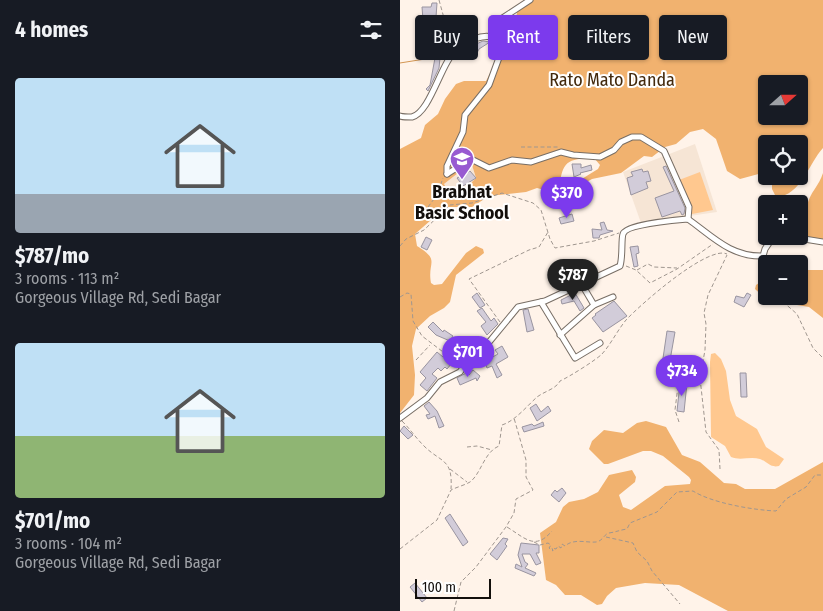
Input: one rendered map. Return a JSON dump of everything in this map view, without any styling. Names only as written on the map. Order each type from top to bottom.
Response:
[{"type":"street","points":[[507,15],[530,0]]},
{"type":"street","points":[[400,116],[412,117],[419,112],[440,79],[448,60]]},
{"type":"street","points":[[447,174],[447,166],[463,132],[465,115],[490,85],[499,60]]},
{"type":"street","points":[[447,174],[471,160],[489,168],[512,160],[531,162],[561,152],[600,157],[614,150],[621,142],[632,137],[641,137],[664,151],[689,207],[688,218]]},
{"type":"street","points":[[400,419],[427,398],[440,382],[464,367],[472,355],[490,341],[518,307],[541,302],[620,266],[623,232],[645,224],[688,218],[729,252],[747,256],[758,256]]},
{"type":"street","points":[[764,255],[764,249],[773,237],[792,237],[823,242]]},
{"type":"street","points":[[581,283],[594,305]]},
{"type":"street","points":[[560,334],[594,305],[613,297]]},
{"type":"street","points":[[541,302],[575,358],[600,343]]},
{"type":"path","points":[[439,0],[443,15]]},
{"type":"path","points":[[521,147],[559,146],[561,152]]},
{"type":"path","points":[[428,207],[447,174]]},
{"type":"path","points":[[400,246],[406,239],[424,230],[450,205],[472,203],[502,193],[533,203],[541,210],[553,245],[559,248],[623,232]]},
{"type":"path","points":[[502,326],[469,279],[539,247],[548,231]]},
{"type":"path","points":[[620,266],[636,270],[650,284],[678,268],[696,253],[718,241]]},
{"type":"path","points":[[451,490],[469,483],[478,473],[480,464],[492,450],[499,446],[502,425],[514,418],[536,398],[557,387],[560,381],[601,355],[626,321],[654,293],[699,260],[715,253],[729,252],[727,260],[708,295],[704,313],[706,324],[701,387],[706,432],[719,450],[720,469]]},
{"type":"path","points":[[636,270],[648,264],[678,268]]},
{"type":"path","points":[[400,297],[407,292],[412,294],[413,321],[422,336],[430,344],[464,367]]},
{"type":"path","points":[[787,305],[797,314],[813,348],[823,358]]},
{"type":"path","points":[[416,360],[430,344]]},
{"type":"path","points":[[679,422],[675,410],[679,378],[687,379],[692,368],[701,387]]},
{"type":"path","points":[[454,611],[461,582],[476,567],[506,527],[514,513],[516,499],[533,490],[526,477],[526,460],[514,418]]},
{"type":"path","points":[[400,419],[426,448],[440,457],[450,469],[469,483]]},
{"type":"path","points":[[467,447],[476,446],[492,450]]},
{"type":"path","points":[[400,549],[437,520],[451,490],[450,469]]},
{"type":"path","points":[[506,527],[528,541],[540,545],[548,543],[551,545],[548,548],[553,551],[552,548],[558,546],[562,548],[562,544],[566,546],[569,543],[583,541],[596,542],[609,533],[627,529],[630,523],[657,512],[677,492],[692,491],[699,496],[749,509],[776,512],[786,499],[806,487],[815,475],[823,475]]},
{"type":"path","points":[[534,542],[544,540],[552,531]]},
{"type":"path","points":[[605,537],[633,543],[637,552],[648,561],[652,572],[680,604]]},
{"type":"shaded area","points":[[695,144],[717,212],[641,223],[623,172]]},
{"type":"shaded area","name":"Brabhat Basic School","points":[[472,165],[476,178],[460,194],[449,192],[444,184],[467,166]]},
{"type":"shaded area","points":[[700,172],[713,210],[692,214],[679,180]]},
{"type":"shaded area","points":[[715,353],[721,359],[726,371],[730,400],[736,416],[757,429],[766,447],[784,459],[779,466],[771,465],[756,458],[738,459],[731,457],[725,446],[711,437],[710,362],[711,354]]},
{"type":"green space","name":"Rato Mato Danda","points":[[533,0],[823,0],[823,148],[808,171],[808,135],[758,135],[758,174],[740,179],[727,171],[716,139],[703,129],[690,132],[676,144],[665,147],[652,157],[644,156],[621,173],[592,179],[574,189],[572,185],[598,169],[600,165],[594,158],[577,159],[568,163],[562,172],[559,188],[552,192],[537,188],[526,192],[489,196],[472,207],[446,207],[415,234],[417,246],[431,258],[431,283],[434,285],[442,284],[466,253],[476,246],[483,249],[484,253],[456,275],[450,302],[416,329],[412,346],[415,375],[414,395],[400,413],[400,149],[421,138],[425,125],[438,114],[445,99],[456,84],[464,81],[486,81],[497,60],[558,60],[558,15],[517,15],[517,12]],"holes":[[[472,165],[476,178],[460,194],[449,192],[444,184],[467,166]]]},
{"type":"green space","points":[[823,173],[823,242],[814,244],[808,240],[808,203]]},
{"type":"green space","name":"Rato Mato Danda","points":[[772,185],[798,185],[785,195],[775,195]]},
{"type":"green space","points":[[808,270],[823,270],[823,318],[809,307],[797,305],[808,305]]},
{"type":"green space","points":[[646,421],[666,427],[682,455],[700,462],[724,483],[736,484],[745,489],[775,489],[823,462],[823,611],[728,611],[679,585],[645,583],[616,588],[607,596],[602,604],[597,605],[581,595],[565,595],[556,585],[546,580],[540,533],[556,522],[563,507],[569,502],[584,499],[598,492],[609,475],[632,470],[636,477],[635,482],[619,495],[623,507],[631,510],[665,486],[690,484],[691,480],[689,477],[663,456],[651,451],[643,451],[604,464],[589,449],[592,441],[604,430],[623,433],[637,423]]},
{"type":"building","points":[[432,3],[437,3],[436,15],[423,15],[422,7],[431,7]]},
{"type":"building","points":[[483,41],[488,42],[478,51],[478,43]]},
{"type":"building","points":[[435,60],[440,60],[439,68],[428,91],[426,89],[430,85]]},
{"type":"building","points":[[572,164],[581,164],[581,168],[591,165],[592,170],[580,173],[574,177]]},
{"type":"building","points":[[666,166],[685,208],[682,215],[680,211],[662,217],[655,198],[674,191],[663,167]]},
{"type":"building","points":[[642,169],[643,172],[648,171],[651,181],[646,182],[648,188],[631,195],[627,178],[633,176],[631,172]]},
{"type":"building","points":[[470,171],[476,178],[463,186],[457,178]]},
{"type":"building","points":[[572,214],[574,221],[561,224],[559,218]]},
{"type":"building","points":[[604,222],[607,230],[613,231],[600,235],[599,238],[593,238],[592,229],[602,230],[600,223]]},
{"type":"building","points":[[426,237],[432,240],[427,250],[421,247]]},
{"type":"building","points":[[638,246],[639,253],[636,254],[638,266],[634,267],[630,247]]},
{"type":"building","points":[[477,293],[485,305],[480,308],[472,297]]},
{"type":"building","points":[[575,293],[584,308],[580,311],[574,301],[562,304],[561,300]]},
{"type":"building","points":[[747,293],[751,295],[744,307],[734,302],[736,296],[744,298]]},
{"type":"building","points":[[614,301],[627,316],[603,332],[592,318]]},
{"type":"building","points":[[482,308],[491,321],[494,318],[498,324],[487,335],[481,326],[486,322],[477,311]]},
{"type":"building","points":[[528,309],[534,330],[527,332],[523,310]]},
{"type":"building","points":[[433,322],[443,332],[444,330],[453,336],[450,341],[436,335],[428,327]]},
{"type":"building","points":[[667,331],[675,332],[669,366],[662,365]]},
{"type":"building","points":[[450,346],[465,357],[461,362],[456,358],[447,369],[445,367],[441,371],[438,368],[432,374],[437,378],[427,391],[420,385],[426,378],[420,372],[437,352],[443,357]]},
{"type":"building","points":[[502,346],[508,357],[496,364],[502,375],[497,378],[492,366],[487,368],[482,355],[487,353],[489,359],[498,354],[495,350]]},
{"type":"building","points":[[682,359],[688,360],[687,374],[681,374]]},
{"type":"building","points":[[473,370],[480,376],[477,381],[476,378],[460,385],[457,378],[468,372],[469,375]]},
{"type":"building","points":[[740,373],[746,373],[747,397],[741,397]]},
{"type":"building","points":[[680,383],[687,383],[684,412],[677,411]]},
{"type":"building","points":[[429,402],[437,411],[444,426],[439,428],[435,416],[428,419],[426,415],[430,414],[424,406]]},
{"type":"building","points":[[536,404],[541,412],[548,406],[551,411],[537,421],[530,408]]},
{"type":"building","points":[[543,422],[544,426],[524,432],[522,427],[532,424],[534,426]]},
{"type":"building","points":[[404,426],[413,435],[408,439],[400,431]]},
{"type":"building","points":[[562,488],[566,493],[559,502],[551,495],[555,490],[557,492]]},
{"type":"building","points":[[450,514],[468,542],[463,546],[445,518]]},
{"type":"building","points":[[503,538],[508,539],[505,544],[507,546],[497,560],[490,554]]},
{"type":"building","points":[[521,543],[539,545],[539,553],[536,553],[541,563],[536,565],[530,554],[522,554],[525,562],[528,564],[525,568],[536,573],[534,576],[515,568],[516,564],[522,567],[518,555]]},
{"type":"building","points":[[415,583],[427,598],[422,602],[410,587]]},
{"type":"waterway","points":[[400,63],[419,60]]},
{"type":"place","name":"Brabhat Basic School","points":[[462,180]]}]
